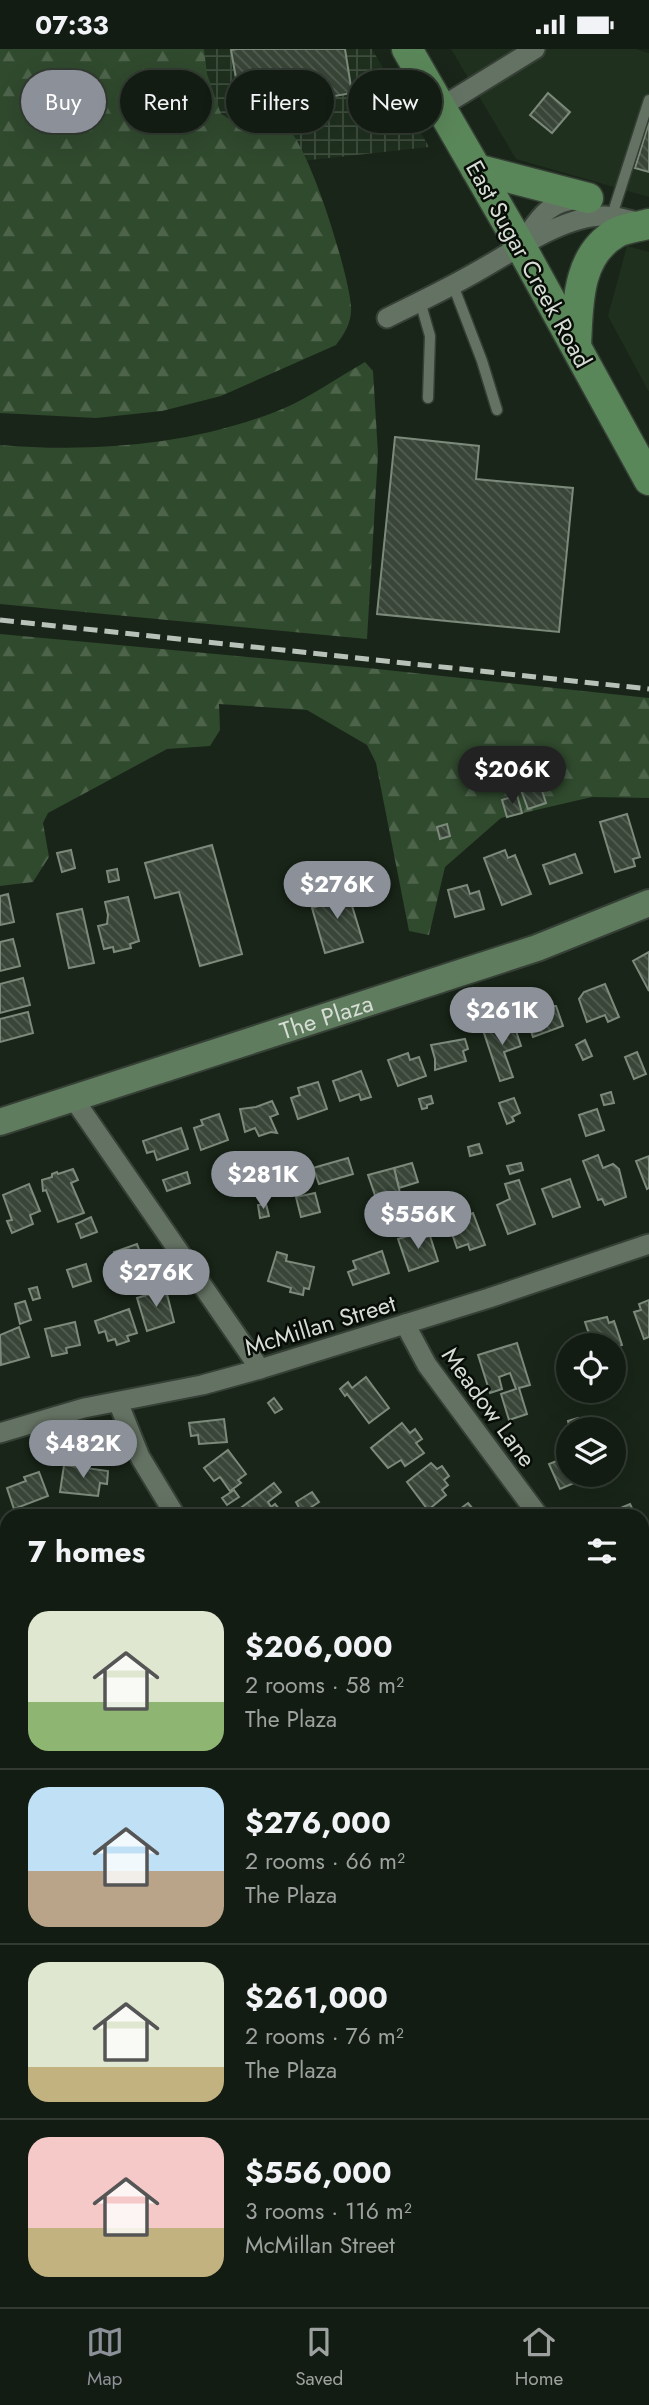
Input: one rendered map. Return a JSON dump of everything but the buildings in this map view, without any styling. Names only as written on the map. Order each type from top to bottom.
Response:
[{"type":"main road","name":"East Sugar Creek Road","points":[[407,49],[419,70]]},
{"type":"main road","name":"East Sugar Creek Road","points":[[442,109],[649,480]]},
{"type":"main road","points":[[476,169],[601,202]]},
{"type":"main road","points":[[576,346],[578,291],[585,268],[617,232],[649,224]]},
{"type":"main road","name":"The Plaza","points":[[0,1122],[537,948],[649,903]]},
{"type":"street","points":[[442,106],[535,49]]},
{"type":"street","points":[[520,245],[543,213],[565,200],[601,202],[649,224]]},
{"type":"street","points":[[387,318],[453,285],[520,245],[583,219],[606,216],[649,224]]},
{"type":"street","points":[[73,1098],[260,1369]]},
{"type":"street","name":"McMillan Street","points":[[0,1433],[84,1408],[202,1385],[260,1369],[649,1244]]},
{"type":"street","name":"Meadow Lane","points":[[405,1324],[428,1365],[534,1509]]},
{"type":"street","points":[[118,1402],[140,1457],[170,1509]]},
{"type":"lane","points":[[601,202],[649,100]]},
{"type":"lane","points":[[453,285],[482,361],[497,410]]},
{"type":"lane","points":[[420,301],[430,336],[428,398]]},
{"type":"shaded area","points":[[0,49],[372,49],[384,70],[348,70],[348,133],[421,133],[429,147],[0,194]]},
{"type":"shaded area","points":[[451,49],[636,49],[649,53],[649,197],[516,159]]},
{"type":"shaded area","points":[[627,246],[649,252],[649,392],[608,316]]},
{"type":"green space","points":[[0,49],[204,49],[207,70],[120,70],[120,133],[212,133],[212,88],[221,114],[226,117],[226,133],[291,133],[315,179],[343,266],[351,306],[345,332],[336,345],[221,396],[162,411],[96,418],[0,413]]},
{"type":"green space","points":[[365,362],[373,371],[378,454],[367,639],[0,604],[0,445],[107,447],[178,439],[247,422],[280,410]]},
{"type":"green space","points":[[0,634],[368,668],[649,698],[649,798],[592,797],[501,818],[445,867],[429,935],[409,931],[376,763],[367,745],[307,710],[219,704],[220,730],[210,746],[167,749],[48,813],[43,823],[49,857],[33,882],[0,886]]},
{"type":"railway","points":[[0,620],[649,689]]}]
